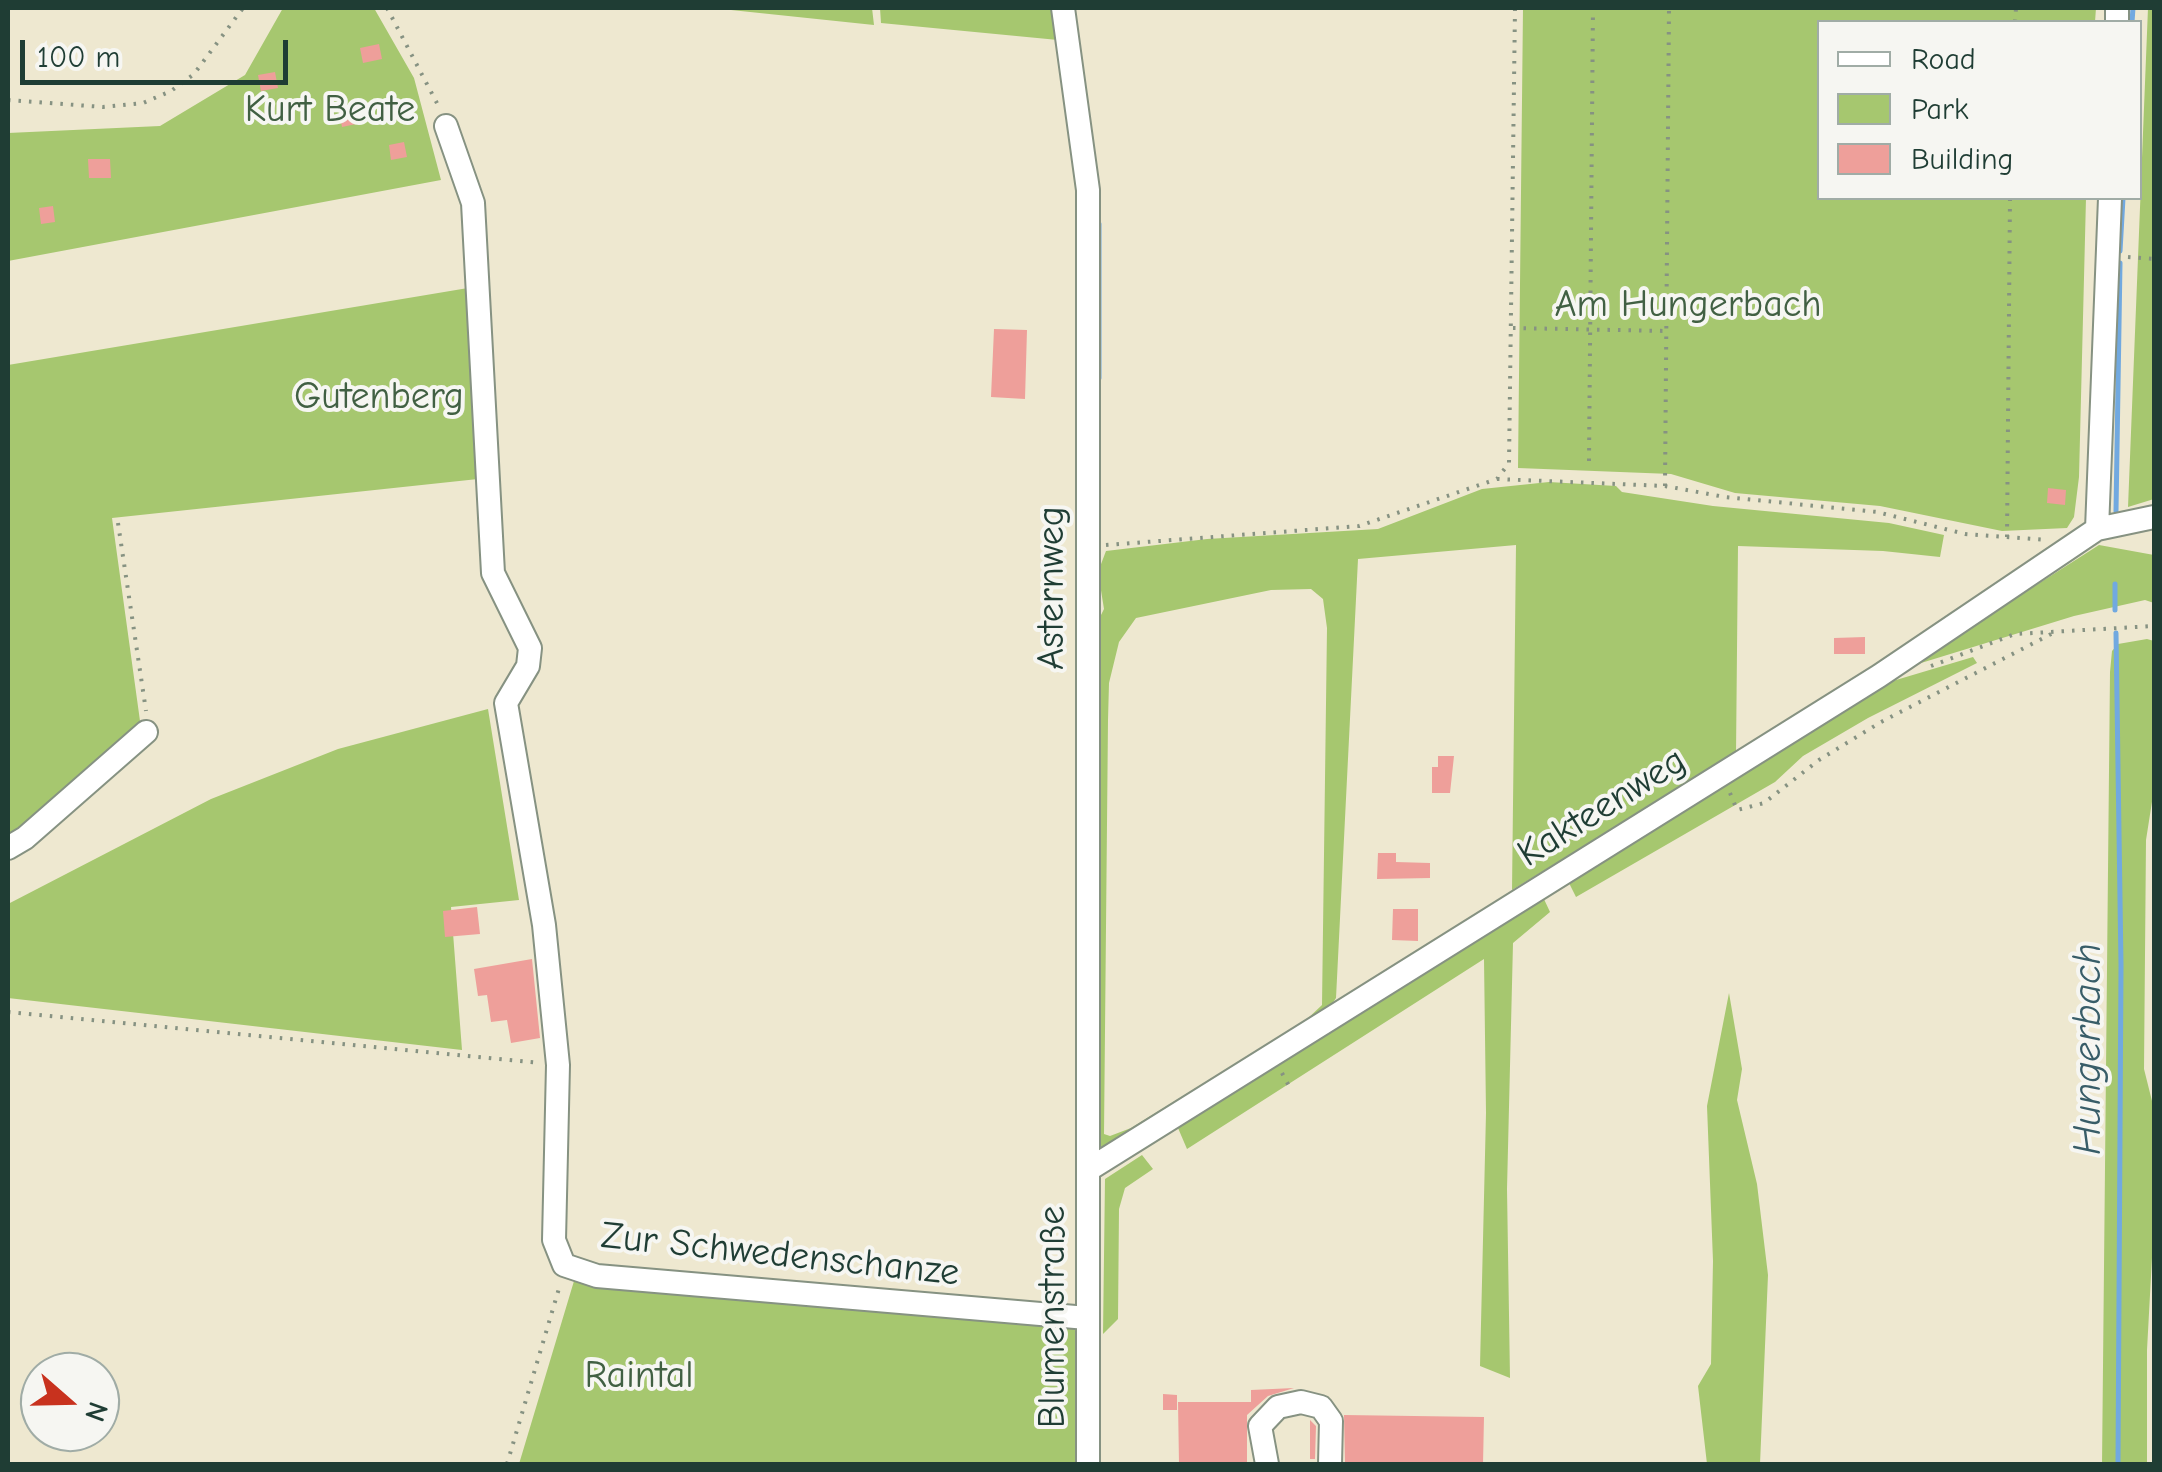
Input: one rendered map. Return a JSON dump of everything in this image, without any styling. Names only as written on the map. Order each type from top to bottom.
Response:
[{"type":"street","name":"Asternweg","points":[[1063,8],[1088,190],[1088,1170]]},
{"type":"street","name":"Zur Schwedenschanze","points":[[446,126],[473,203],[493,573],[530,648],[528,666],[506,703],[544,925],[558,1064],[554,1240],[564,1265],[617,1278],[1087,1318]]},
{"type":"street","points":[[2087,535],[2110,200]]},
{"type":"street","name":"Kakteenweg","points":[[1088,1170],[1879,676],[2087,535],[2154,517]]},
{"type":"street","points":[[8,848],[25,838],[146,732]]},
{"type":"street","name":"Blumenstraße","points":[[1088,1170],[1088,1464]]},
{"type":"street","points":[[1267,1464],[1260,1426],[1278,1407],[1300,1402],[1322,1406],[1330,1420],[1330,1464]]},
{"type":"path","points":[[8,100],[102,107],[143,103],[171,92],[194,74],[243,8]]},
{"type":"path","points":[[387,8],[446,126]]},
{"type":"path","points":[[1497,479],[1509,463],[1514,8]]},
{"type":"path","points":[[1588,461],[1593,8]]},
{"type":"path","points":[[1665,486],[1669,8]]},
{"type":"path","points":[[2007,537],[2010,200]]},
{"type":"path","points":[[2131,257],[2154,259]]},
{"type":"path","points":[[1513,328],[1667,331]]},
{"type":"path","points":[[1086,547],[1359,526],[1497,479],[1665,486],[1725,497],[1877,512],[1965,534],[2087,535]]},
{"type":"path","points":[[118,523],[146,732]]},
{"type":"path","points":[[1923,669],[2015,634],[2154,626]]},
{"type":"path","points":[[1722,774],[1738,810],[1764,802],[1818,760],[1880,722],[2055,632]]},
{"type":"path","points":[[8,1012],[558,1064]]},
{"type":"path","points":[[507,1464],[556,1308],[564,1265]]},
{"type":"green space","name":"Kurt Beate","points":[[283,8],[374,8],[414,78],[441,180],[8,261],[8,133],[160,126],[245,75]]},
{"type":"green space","points":[[712,8],[872,8],[874,25]]},
{"type":"green space","points":[[880,8],[1053,8],[1058,40],[881,23]]},
{"type":"green space","name":"Am Hungerbach","points":[[1523,8],[2096,8],[2095,20],[1817,20],[1817,200],[2086,200],[2079,477],[2074,517],[2067,528],[2002,531],[1880,506],[1735,493],[1671,474],[1518,468]]},
{"type":"green space","points":[[2148,8],[2154,8],[2154,499],[2128,507],[2142,200]]},
{"type":"green space","name":"Gutenberg","points":[[468,288],[478,479],[112,518],[140,721],[8,839],[8,365]]},
{"type":"green space","points":[[1549,482],[1616,486],[1622,492],[1713,506],[1889,523],[1944,535],[1940,557],[1738,546],[1736,754],[1512,890],[1516,545],[1358,559],[1336,998],[1325,1015],[1099,1152],[1099,619],[1104,609],[1098,572],[1106,551],[1207,539],[1378,529],[1482,489]],"holes":[[[1311,589],[1323,599],[1327,628],[1322,1005],[1305,1021],[1131,1128],[1110,1136],[1104,1134],[1109,683],[1119,642],[1136,618],[1271,590]]]},
{"type":"green space","points":[[2099,545],[2154,555],[2154,603],[2145,600],[2074,616],[1908,667]]},
{"type":"green space","points":[[2154,641],[2154,789],[2146,840],[2144,1069],[2154,1109],[2154,1221],[2147,1350],[2147,1464],[2102,1464],[2110,672],[2112,651],[2118,644]]},
{"type":"green space","points":[[1973,657],[1977,663],[1868,718],[1803,756],[1775,782],[1576,897],[1567,879],[1886,683]]},
{"type":"green space","points":[[488,709],[519,900],[451,907],[462,1050],[8,998],[8,904],[211,799],[338,749]]},
{"type":"green space","points":[[1543,897],[1550,912],[1513,943],[1507,1189],[1510,1378],[1480,1366],[1486,1113],[1484,959],[1187,1149],[1178,1128]]},
{"type":"green space","points":[[1729,993],[1742,1069],[1737,1100],[1757,1184],[1768,1275],[1760,1464],[1707,1464],[1698,1386],[1711,1364],[1713,1261],[1707,1106]]},
{"type":"green space","points":[[1142,1155],[1153,1169],[1125,1188],[1119,1209],[1118,1319],[1103,1334],[1105,1179]]},
{"type":"green space","name":"Raintal","points":[[574,1281],[1080,1326],[1079,1464],[519,1464]]},
{"type":"building","points":[[379,44],[382,59],[363,63],[360,48]]},
{"type":"building","points":[[275,72],[278,88],[261,91],[258,75]]},
{"type":"building","points":[[358,107],[361,123],[342,127],[339,111]]},
{"type":"building","points":[[404,142],[407,157],[391,160],[389,145]]},
{"type":"building","points":[[88,159],[110,159],[111,178],[89,178]]},
{"type":"building","points":[[53,206],[55,222],[41,224],[39,208]]},
{"type":"building","points":[[994,329],[1027,330],[1025,399],[991,397]]},
{"type":"building","points":[[2048,488],[2066,490],[2065,505],[2047,503]]},
{"type":"building","points":[[1865,637],[1865,654],[1834,654],[1834,638]]},
{"type":"building","points":[[1438,756],[1454,756],[1450,793],[1432,793],[1432,767],[1438,767]]},
{"type":"building","points":[[1378,853],[1396,853],[1396,862],[1430,863],[1430,878],[1377,879]]},
{"type":"building","points":[[477,907],[480,934],[445,937],[443,911]]},
{"type":"building","points":[[1393,909],[1418,909],[1418,941],[1392,940]]},
{"type":"building","points":[[532,959],[540,1038],[511,1043],[507,1020],[491,1022],[487,995],[478,996],[474,969]]},
{"type":"building","points":[[1294,1388],[1268,1396],[1247,1415],[1247,1464],[1179,1464],[1178,1402],[1251,1402],[1251,1390]]},
{"type":"building","points":[[1163,1394],[1177,1395],[1177,1410],[1163,1410]]},
{"type":"building","points":[[1344,1415],[1484,1417],[1483,1464],[1345,1464]]},
{"type":"building","points":[[1310,1420],[1316,1426],[1315,1459],[1310,1459]]},
{"type":"waterway","name":"Hungerbach","points":[[2132,20],[2133,8]]},
{"type":"waterway","name":"Hungerbach","points":[[2120,251],[2123,200]]},
{"type":"waterway","points":[[1099,224],[1099,378]]},
{"type":"waterway","name":"Hungerbach","points":[[2116,511],[2120,263]]},
{"type":"waterway","name":"Hungerbach","points":[[2115,584],[2115,610]]},
{"type":"waterway","name":"Hungerbach","points":[[2116,633],[2121,965],[2118,1464]]}]
